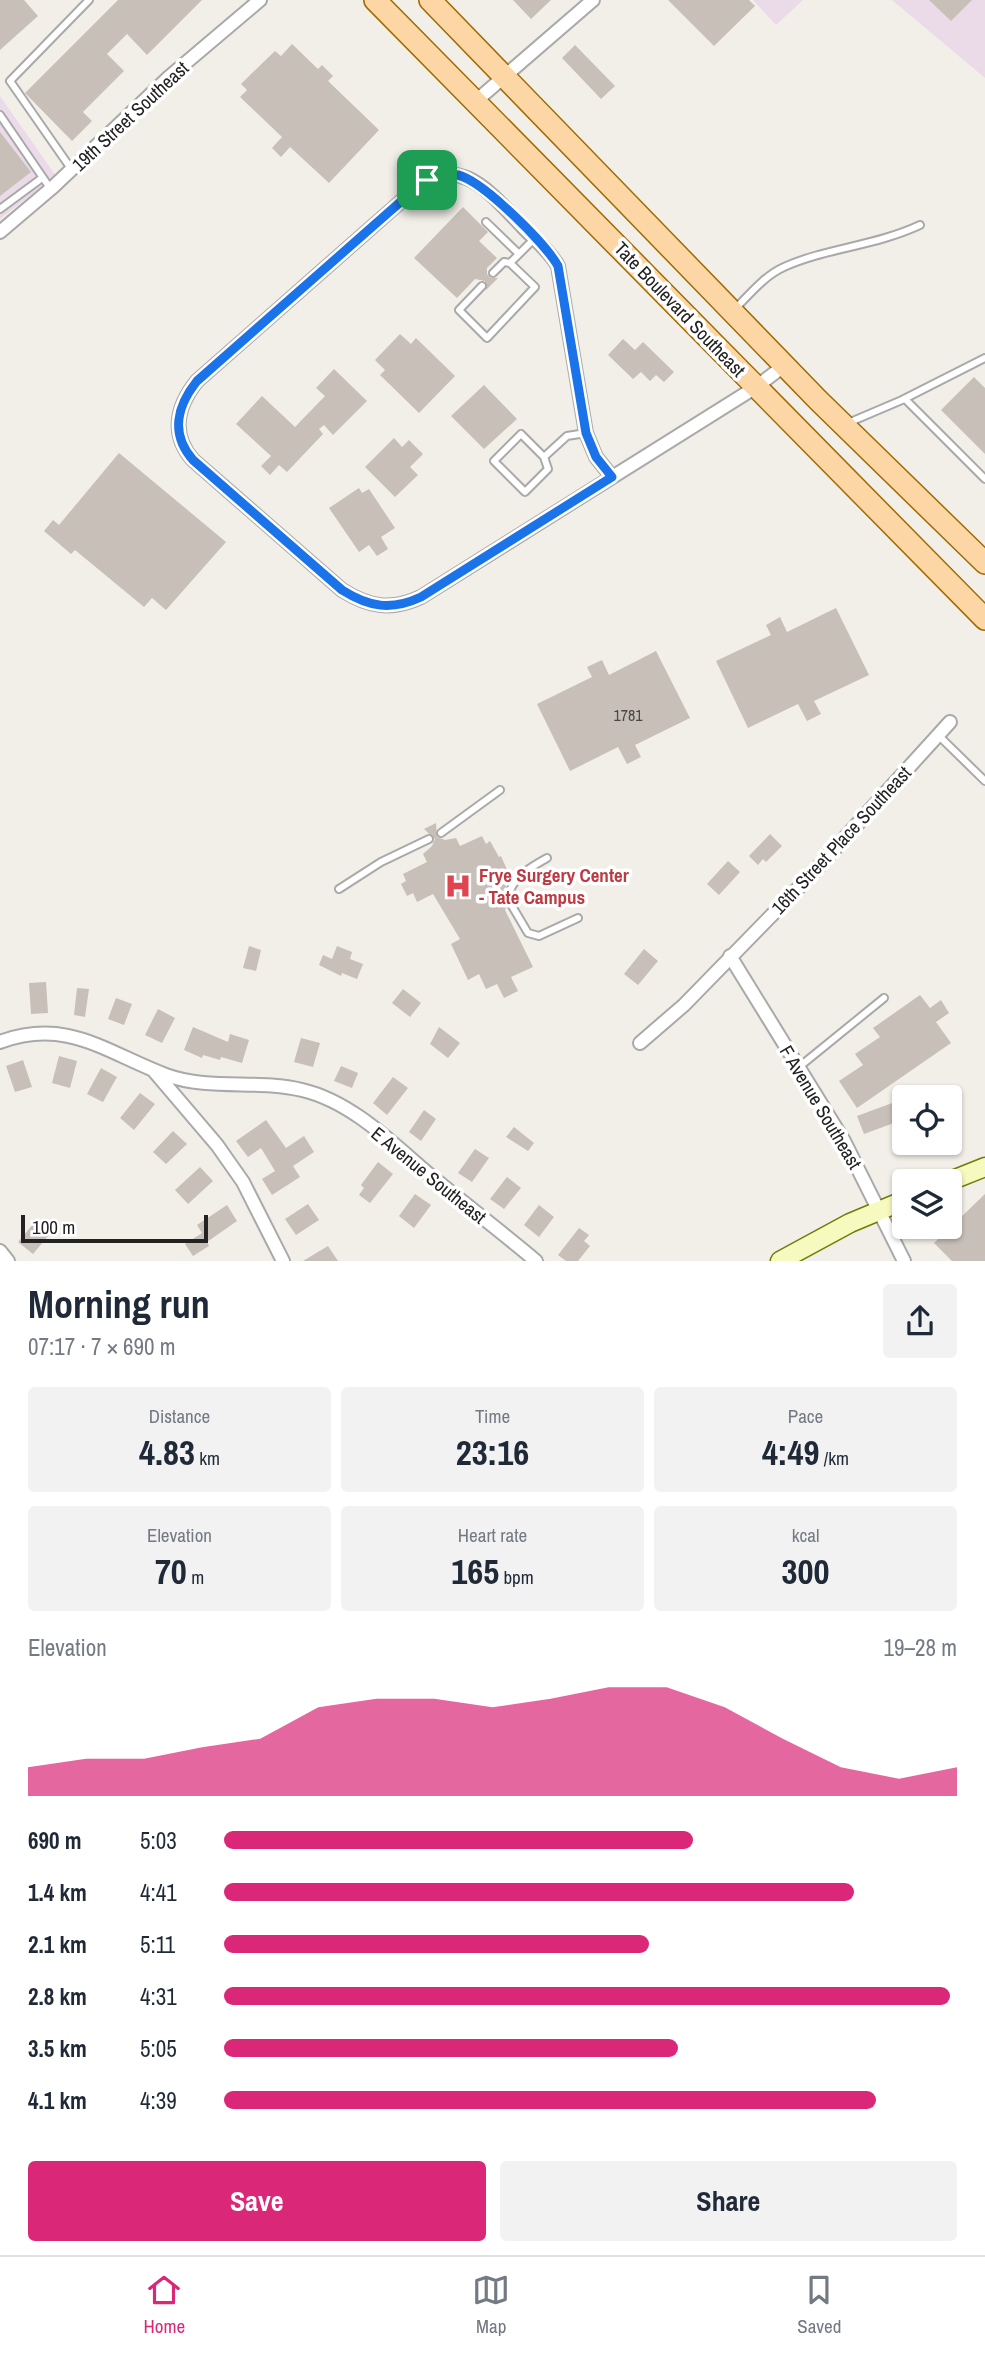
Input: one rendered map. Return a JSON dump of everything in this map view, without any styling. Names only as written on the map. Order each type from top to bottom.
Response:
[{"type":"main road","name":"Tate Boulevard Southeast","points":[[375,0],[985,619]]},
{"type":"main road","name":"Tate Boulevard Southeast","points":[[430,0],[843,425],[985,563]]},
{"type":"street","name":"19th Street Southeast","points":[[0,232],[72,170],[169,77],[260,0]]},
{"type":"street","points":[[476,101],[593,0]]},
{"type":"street","points":[[612,477],[596,457],[586,433],[560,274],[554,259],[486,189],[473,180],[450,175],[427,180],[197,381],[181,405],[177,427],[180,441],[193,460],[342,590],[376,606],[399,605],[421,597],[756,387],[785,365]]},
{"type":"street","name":"16th Street Place Southeast","points":[[640,1043],[684,1005],[812,874],[950,722]]},
{"type":"street","name":"F Avenue Southeast","points":[[730,956],[844,1141],[904,1261]]},
{"type":"street","name":"E Avenue Southeast","points":[[0,1042],[29,1035],[74,1036],[96,1042],[168,1075],[205,1083],[282,1087],[318,1094],[354,1114],[536,1261]]},
{"type":"street","points":[[152,1068],[236,1173],[283,1261]]},
{"type":"street","points":[[962,1176],[985,1167]]},
{"type":"street","points":[[780,1261],[892,1205]]},
{"type":"street","points":[[0,1251],[8,1261]]},
{"type":"lane","points":[[72,170],[10,81],[89,0]]},
{"type":"lane","points":[[0,115],[51,189]]},
{"type":"lane","points":[[0,209],[42,178]]},
{"type":"lane","points":[[486,222],[519,254]]},
{"type":"lane","points":[[733,311],[766,277],[785,266],[869,245],[920,225]]},
{"type":"lane","points":[[510,263],[534,239]]},
{"type":"lane","points":[[482,286],[459,310],[487,338],[535,287],[510,263],[504,262],[493,273]]},
{"type":"lane","points":[[843,425],[905,399],[985,358]]},
{"type":"lane","points":[[905,399],[985,479]]},
{"type":"lane","points":[[544,457],[567,436],[586,433]]},
{"type":"lane","points":[[521,434],[544,457],[548,469],[525,492],[494,461],[521,434]]},
{"type":"lane","points":[[938,735],[985,781]]},
{"type":"lane","points":[[441,833],[500,790]]},
{"type":"lane","points":[[339,889],[381,862],[429,839]]},
{"type":"lane","points":[[508,897],[510,887],[520,875],[547,858]]},
{"type":"lane","points":[[512,906],[528,933],[539,936],[578,918]]},
{"type":"lane","points":[[797,1068],[884,998]]},
{"type":"shaded area","points":[[753,0],[803,0],[776,25]]},
{"type":"shaded area","points":[[892,0],[985,0],[985,78]]},
{"type":"shaded area","points":[[0,96],[56,176],[0,219]]},
{"type":"building","points":[[0,0],[24,0],[38,16],[0,50]]},
{"type":"building","points":[[118,0],[202,0],[147,55],[127,34],[107,54],[124,71],[83,112],[92,121],[72,141],[25,93]]},
{"type":"building","points":[[513,0],[551,0],[531,19]]},
{"type":"building","points":[[668,0],[749,0],[755,6],[714,46]]},
{"type":"building","points":[[929,0],[972,0],[951,21]]},
{"type":"building","points":[[292,44],[318,69],[322,65],[333,76],[328,81],[379,130],[329,183],[290,147],[281,157],[272,148],[282,137],[240,97],[247,90],[241,84],[275,51],[281,56]]},
{"type":"building","points":[[575,45],[615,86],[601,99],[562,58]]},
{"type":"building","points":[[0,132],[31,172],[0,196]]},
{"type":"building","points":[[463,207],[488,232],[479,241],[497,258],[487,268],[487,274],[491,278],[498,278],[486,290],[485,281],[475,279],[457,298],[414,258]]},
{"type":"building","points":[[400,334],[411,344],[416,338],[455,376],[419,413],[380,375],[385,370],[375,360]]},
{"type":"building","points":[[623,339],[635,350],[643,342],[674,372],[664,382],[656,375],[650,381],[641,372],[633,379],[608,355]]},
{"type":"building","points":[[334,369],[367,401],[333,435],[324,425],[319,429],[323,434],[287,472],[279,465],[270,475],[261,466],[271,456],[236,424],[262,396],[295,427],[325,396],[316,388]]},
{"type":"building","points":[[974,377],[985,388],[985,454],[941,410]]},
{"type":"building","points":[[484,385],[517,419],[484,449],[451,416]]},
{"type":"building","points":[[394,438],[402,447],[409,440],[423,454],[410,467],[418,475],[395,497],[365,467]]},
{"type":"building","points":[[119,453],[226,542],[166,610],[152,598],[144,607],[75,550],[71,554],[44,531],[53,520],[59,525]]},
{"type":"building","points":[[359,488],[362,493],[369,489],[395,528],[381,537],[388,549],[377,556],[369,545],[359,552],[329,508]]},
{"type":"building","points":[[836,608],[869,675],[814,701],[821,714],[807,721],[798,704],[748,728],[716,661],[771,635],[766,625],[780,617],[787,632]]},
{"type":"building","points":[[656,651],[690,718],[635,745],[641,757],[627,764],[618,747],[570,771],[537,704],[592,677],[587,667],[602,660],[609,675]]},
{"type":"building","points":[[436,823],[437,837],[445,840],[456,838],[460,846],[482,836],[486,844],[490,841],[508,872],[502,877],[506,886],[503,899],[508,903],[505,910],[533,967],[511,977],[518,991],[504,998],[497,984],[486,989],[479,974],[468,980],[451,944],[460,939],[433,894],[417,902],[413,893],[407,896],[401,884],[406,881],[403,874],[427,862],[423,854],[435,839],[424,829]]},
{"type":"building","points":[[770,834],[782,846],[766,862],[763,859],[758,865],[749,856]]},
{"type":"building","points":[[728,861],[740,872],[719,895],[707,884]]},
{"type":"building","points":[[249,946],[261,950],[256,971],[243,968]]},
{"type":"building","points":[[337,946],[352,952],[350,959],[363,964],[357,979],[342,973],[341,976],[319,965],[323,955],[332,959]]},
{"type":"building","points":[[644,949],[658,961],[638,985],[624,974]]},
{"type":"building","points":[[46,982],[48,1013],[31,1014],[29,983]]},
{"type":"building","points":[[77,988],[89,989],[85,1017],[74,1015]]},
{"type":"building","points":[[403,989],[421,1003],[410,1017],[392,1003]]},
{"type":"building","points":[[920,995],[930,1008],[941,1000],[949,1013],[936,1022],[951,1043],[857,1108],[839,1081],[863,1065],[855,1054],[880,1037],[873,1028]]},
{"type":"building","points":[[116,998],[132,1004],[124,1025],[108,1019]]},
{"type":"building","points":[[158,1009],[175,1018],[162,1043],[145,1035]]},
{"type":"building","points":[[193,1027],[228,1042],[230,1034],[249,1040],[242,1063],[221,1057],[220,1060],[203,1055],[202,1058],[184,1050]]},
{"type":"building","points":[[439,1027],[460,1043],[448,1058],[430,1044]]},
{"type":"building","points":[[301,1038],[320,1043],[313,1067],[294,1062]]},
{"type":"building","points":[[59,1056],[77,1061],[70,1088],[52,1083]]},
{"type":"building","points":[[23,1060],[32,1087],[15,1092],[6,1066]]},
{"type":"building","points":[[341,1066],[358,1073],[352,1088],[334,1081]]},
{"type":"building","points":[[101,1068],[117,1077],[103,1102],[87,1094]]},
{"type":"building","points":[[393,1077],[408,1088],[387,1115],[373,1103]]},
{"type":"building","points":[[140,1093],[155,1104],[134,1130],[120,1118]]},
{"type":"building","points":[[892,1103],[892,1124],[864,1134],[857,1116]]},
{"type":"building","points":[[424,1110],[436,1119],[421,1141],[409,1132]]},
{"type":"building","points":[[266,1120],[286,1148],[304,1136],[314,1152],[293,1166],[300,1177],[272,1195],[262,1179],[275,1171],[261,1148],[248,1157],[236,1141]]},
{"type":"building","points":[[514,1127],[534,1143],[528,1151],[506,1137]]},
{"type":"building","points":[[173,1131],[187,1144],[166,1164],[153,1152]]},
{"type":"building","points":[[475,1149],[489,1158],[472,1182],[458,1173]]},
{"type":"building","points":[[378,1162],[393,1174],[370,1203],[359,1195],[364,1188],[361,1185]]},
{"type":"building","points":[[200,1167],[213,1181],[188,1204],[175,1190]]},
{"type":"building","points":[[507,1177],[521,1188],[504,1209],[490,1199]]},
{"type":"building","points":[[415,1194],[431,1205],[414,1228],[399,1216]]},
{"type":"building","points":[[985,1194],[985,1261],[952,1261],[934,1243],[938,1239],[962,1239],[962,1216]]},
{"type":"building","points":[[308,1204],[319,1220],[296,1235],[285,1219]]},
{"type":"building","points":[[227,1205],[237,1221],[207,1242],[209,1246],[193,1256],[185,1244],[202,1233],[197,1225]]},
{"type":"building","points":[[539,1205],[554,1217],[539,1237],[524,1225]]},
{"type":"building","points":[[34,1223],[49,1235],[33,1254],[18,1242]]},
{"type":"building","points":[[579,1228],[589,1235],[584,1241],[590,1246],[578,1261],[566,1261],[558,1255]]},
{"type":"building","points":[[328,1246],[338,1261],[303,1261]]},
{"type":"place","name":"Frye Surgery Center - Tate Campus","points":[[458,886]]},
{"type":"route","points":[[458,175],[480,184],[554,259],[560,274],[586,433],[596,457],[612,477],[421,597],[399,605],[368,605],[342,590],[193,460],[180,441],[178,417],[186,395],[197,381],[427,180],[458,175]]}]
